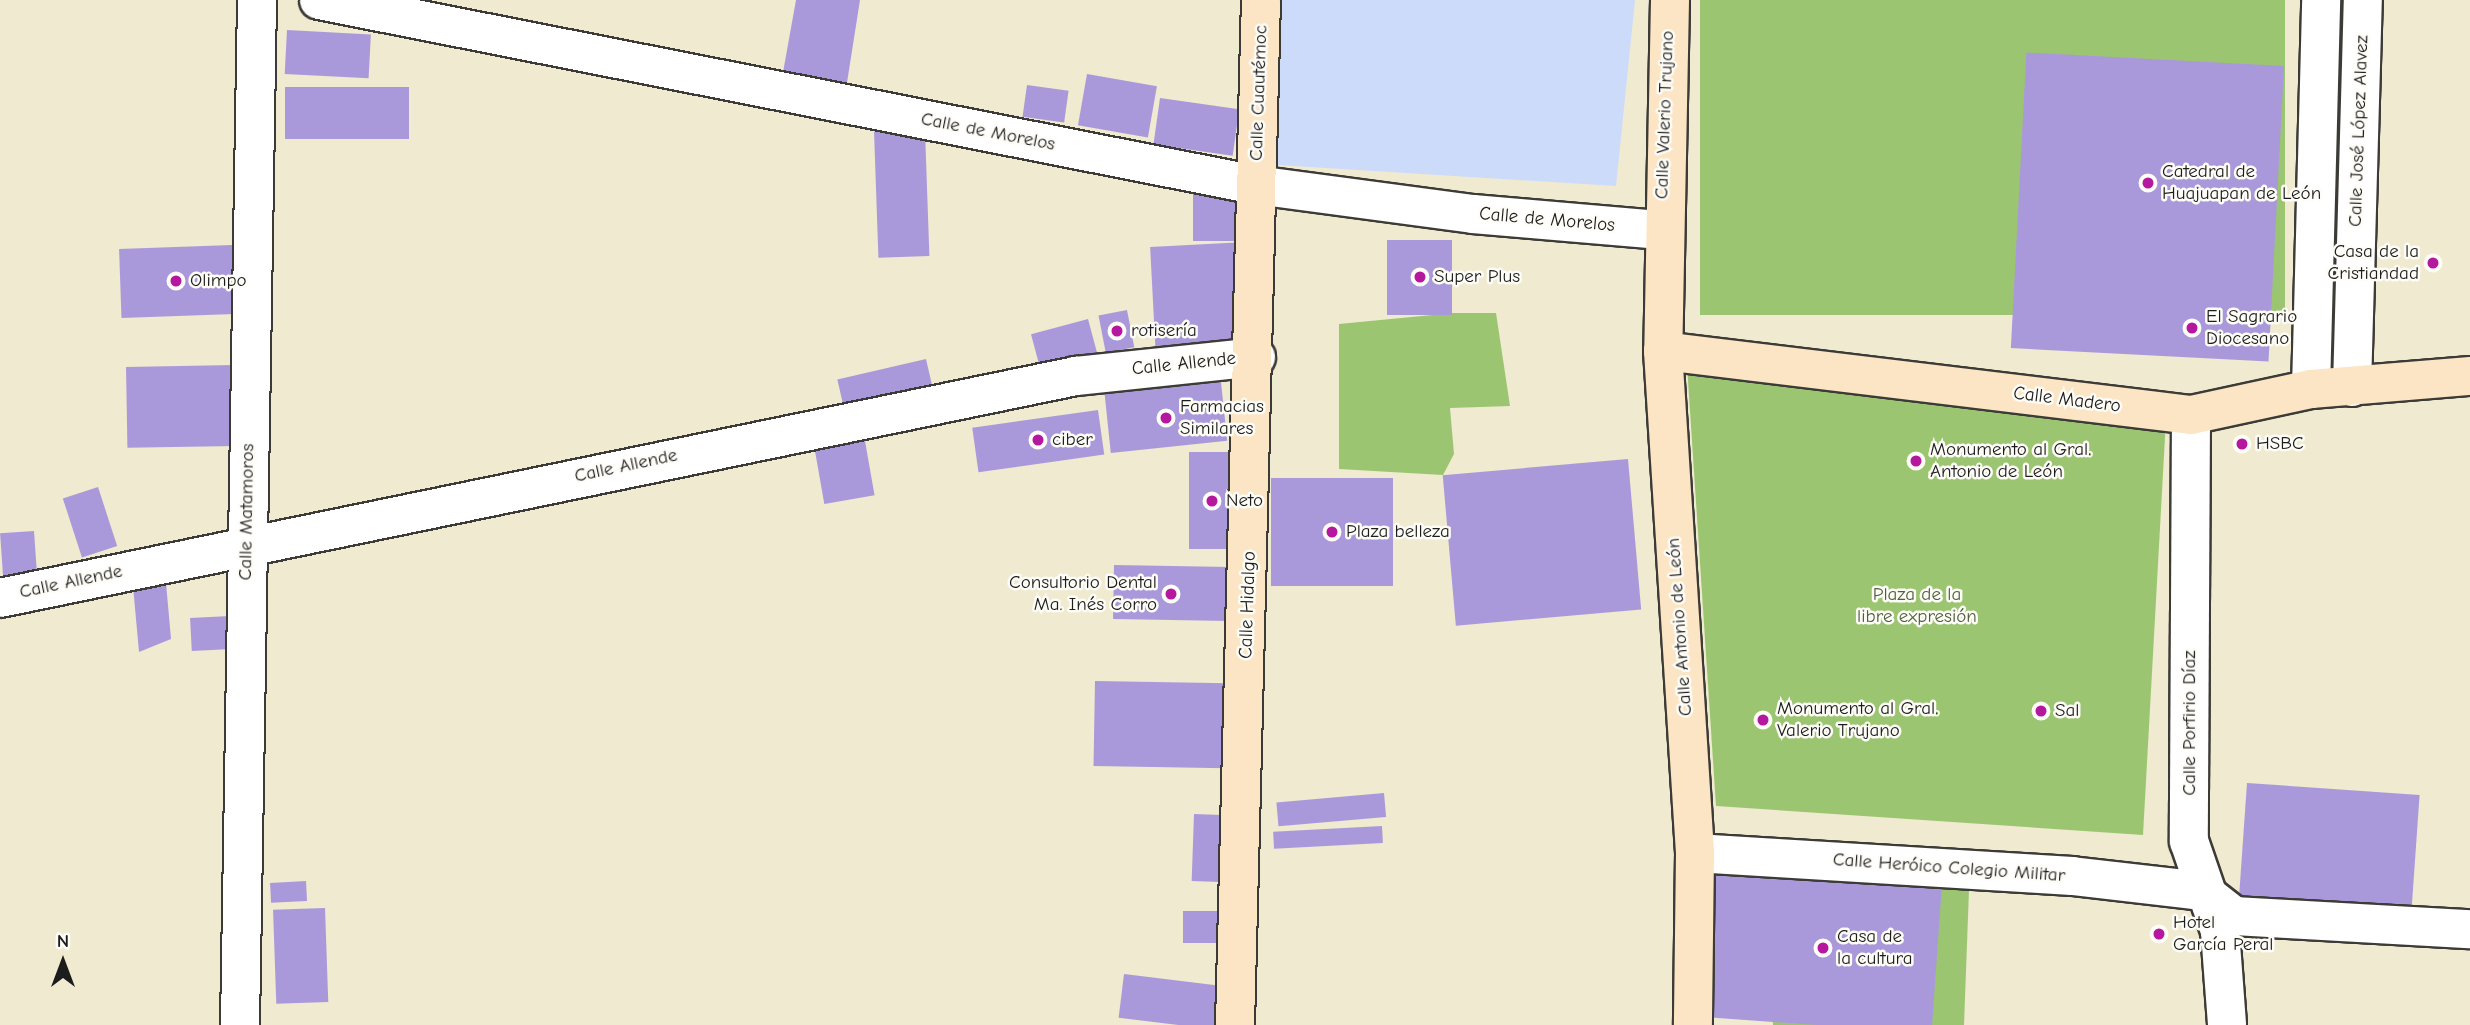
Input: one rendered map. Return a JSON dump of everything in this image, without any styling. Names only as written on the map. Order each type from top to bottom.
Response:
[{"type":"main road","name":"Calle Cuautémoc","points":[[1256,185],[1261,0]]},
{"type":"main road","name":"Calle Valerio Trujano","points":[[1661,230],[1670,0]]},
{"type":"main road","name":"Calle Hidalgo","points":[[1235,1025],[1256,357],[1256,185]]},
{"type":"main road","name":"Calle Antonio de León","points":[[1661,230],[1663,351],[1695,853],[1693,1025]]},
{"type":"main road","name":"Calle Madero","points":[[1663,351],[2191,415],[2311,389],[2470,376]]},
{"type":"street","name":"Calle Matamoros","points":[[240,1025],[257,0]]},
{"type":"street","name":"Calle de Morelos","points":[[320,0],[1256,185],[1661,230]]},
{"type":"street","points":[[2311,389],[2321,0]]},
{"type":"street","name":"Calle José López Alavez","points":[[2352,387],[2363,0]]},
{"type":"street","name":"Calle Allende","points":[[0,598],[246,545],[1076,376],[1256,357]]},
{"type":"street","name":"Calle Porfirio Díaz","points":[[2191,415],[2189,841],[2202,891],[2220,931],[2227,1025]]},
{"type":"street","name":"Calle Heróico Colegio Militar","points":[[1695,853],[2071,876],[2202,891]]},
{"type":"street","points":[[2202,891],[2234,916],[2470,929]]},
{"type":"shaded area","points":[[1268,0],[1635,0],[1616,186],[1260,164]]},
{"type":"green space","points":[[1700,0],[2285,0],[2285,315],[1700,315]]},
{"type":"green space","points":[[1453,313],[1496,313],[1510,406],[1450,408],[1454,454],[1443,475],[1339,469],[1339,324]]},
{"type":"green space","name":"Plaza de la libre expresión","points":[[1687,365],[2166,419],[2143,835],[1716,806]]},
{"type":"green space","points":[[1942,878],[1969,890],[1964,1025],[1773,1025],[1768,936]]},
{"type":"building","points":[[796,0],[860,0],[846,89],[782,78]]},
{"type":"building","points":[[287,30],[371,34],[369,78],[285,74]]},
{"type":"building","name":"Catedral de Huajuapan de León","points":[[2026,52],[2284,66],[2269,362],[2011,348]]},
{"type":"building","points":[[1087,74],[1157,86],[1148,138],[1078,125]]},
{"type":"building","points":[[1027,85],[1069,91],[1064,123],[1023,117]]},
{"type":"building","points":[[285,87],[409,87],[409,139],[285,139]]},
{"type":"building","points":[[1160,98],[1239,109],[1233,156],[1153,145]]},
{"type":"building","points":[[925,130],[929,256],[878,258],[874,132]]},
{"type":"building","points":[[1193,184],[1248,184],[1248,241],[1193,241]]},
{"type":"building","name":"Super Plus","points":[[1387,240],[1452,240],[1452,315],[1387,315]]},
{"type":"building","points":[[1246,242],[1251,347],[1156,352],[1150,247]]},
{"type":"building","name":"Olimpo","points":[[232,245],[234,314],[121,318],[119,249]]},
{"type":"building","name":"rotisería","points":[[1127,310],[1134,347],[1106,353],[1099,316]]},
{"type":"building","points":[[1088,319],[1097,353],[1040,368],[1031,334]]},
{"type":"building","points":[[926,359],[933,390],[845,411],[837,379]]},
{"type":"building","points":[[234,365],[235,446],[127,448],[126,367]]},
{"type":"building","name":"Farmacias Similares","points":[[1221,382],[1227,441],[1111,453],[1105,394]]},
{"type":"building","name":"ciber","points":[[1098,410],[1104,455],[978,472],[972,428]]},
{"type":"building","points":[[865,441],[875,495],[824,504],[815,450]]},
{"type":"building","name":"Neto","points":[[1189,452],[1235,452],[1235,549],[1189,549]]},
{"type":"building","points":[[1628,459],[1641,609],[1456,626],[1443,475]]},
{"type":"building","name":"Plaza belleza","points":[[1271,478],[1393,478],[1393,586],[1271,586]]},
{"type":"building","points":[[98,487],[117,546],[82,557],[63,498]]},
{"type":"building","points":[[34,531],[37,578],[3,580],[0,533]]},
{"type":"building","name":"Consultorio Dental Ma. Inés Corro","points":[[1114,565],[1230,567],[1229,621],[1113,619]]},
{"type":"building","points":[[166,583],[171,639],[139,652],[133,586]]},
{"type":"building","points":[[230,616],[232,649],[192,651],[190,618]]},
{"type":"building","points":[[1095,681],[1228,683],[1226,768],[1094,766]]},
{"type":"building","points":[[2247,783],[2420,795],[2411,912],[2239,900]]},
{"type":"building","points":[[1384,793],[1386,817],[1279,826],[1276,802]]},
{"type":"building","points":[[1194,814],[1229,815],[1227,882],[1192,881]]},
{"type":"building","points":[[1382,826],[1383,843],[1274,849],[1273,832]]},
{"type":"building","name":"Casa de la cultura","points":[[1708,861],[1942,877],[1932,1025],[1817,1025],[1697,1017]]},
{"type":"building","points":[[306,881],[307,901],[271,903],[270,883]]},
{"type":"building","points":[[325,908],[328,1002],[276,1004],[273,910]]},
{"type":"building","points":[[1183,911],[1219,911],[1219,943],[1183,943]]},
{"type":"building","points":[[1124,974],[1226,987],[1222,1025],[1178,1025],[1119,1018]]},
{"type":"place","name":"Catedral de Huajuapan de León","points":[[2148,183]]},
{"type":"place","name":"Casa de la Cristiandad","points":[[2433,263]]},
{"type":"place","name":"Super Plus","points":[[1420,277]]},
{"type":"place","name":"Olimpo","points":[[176,281]]},
{"type":"place","name":"El Sagrario Diocesano","points":[[2192,328]]},
{"type":"place","name":"rotisería","points":[[1117,331]]},
{"type":"place","name":"Farmacias Similares","points":[[1166,418]]},
{"type":"place","name":"ciber","points":[[1038,440]]},
{"type":"place","name":"HSBC","points":[[2242,444]]},
{"type":"place","name":"Monumento al Gral. Antonio de León","points":[[1916,461]]},
{"type":"place","name":"Neto","points":[[1212,501]]},
{"type":"place","name":"Plaza belleza","points":[[1332,532]]},
{"type":"place","name":"Consultorio Dental Ma. Inés Corro","points":[[1171,594]]},
{"type":"place","name":"Sal","points":[[2041,711]]},
{"type":"place","name":"Monumento al Gral. Valerio Trujano","points":[[1763,720]]},
{"type":"place","name":"Hotel García Peral","points":[[2159,934]]},
{"type":"place","name":"Casa de la cultura","points":[[1823,948]]}]
